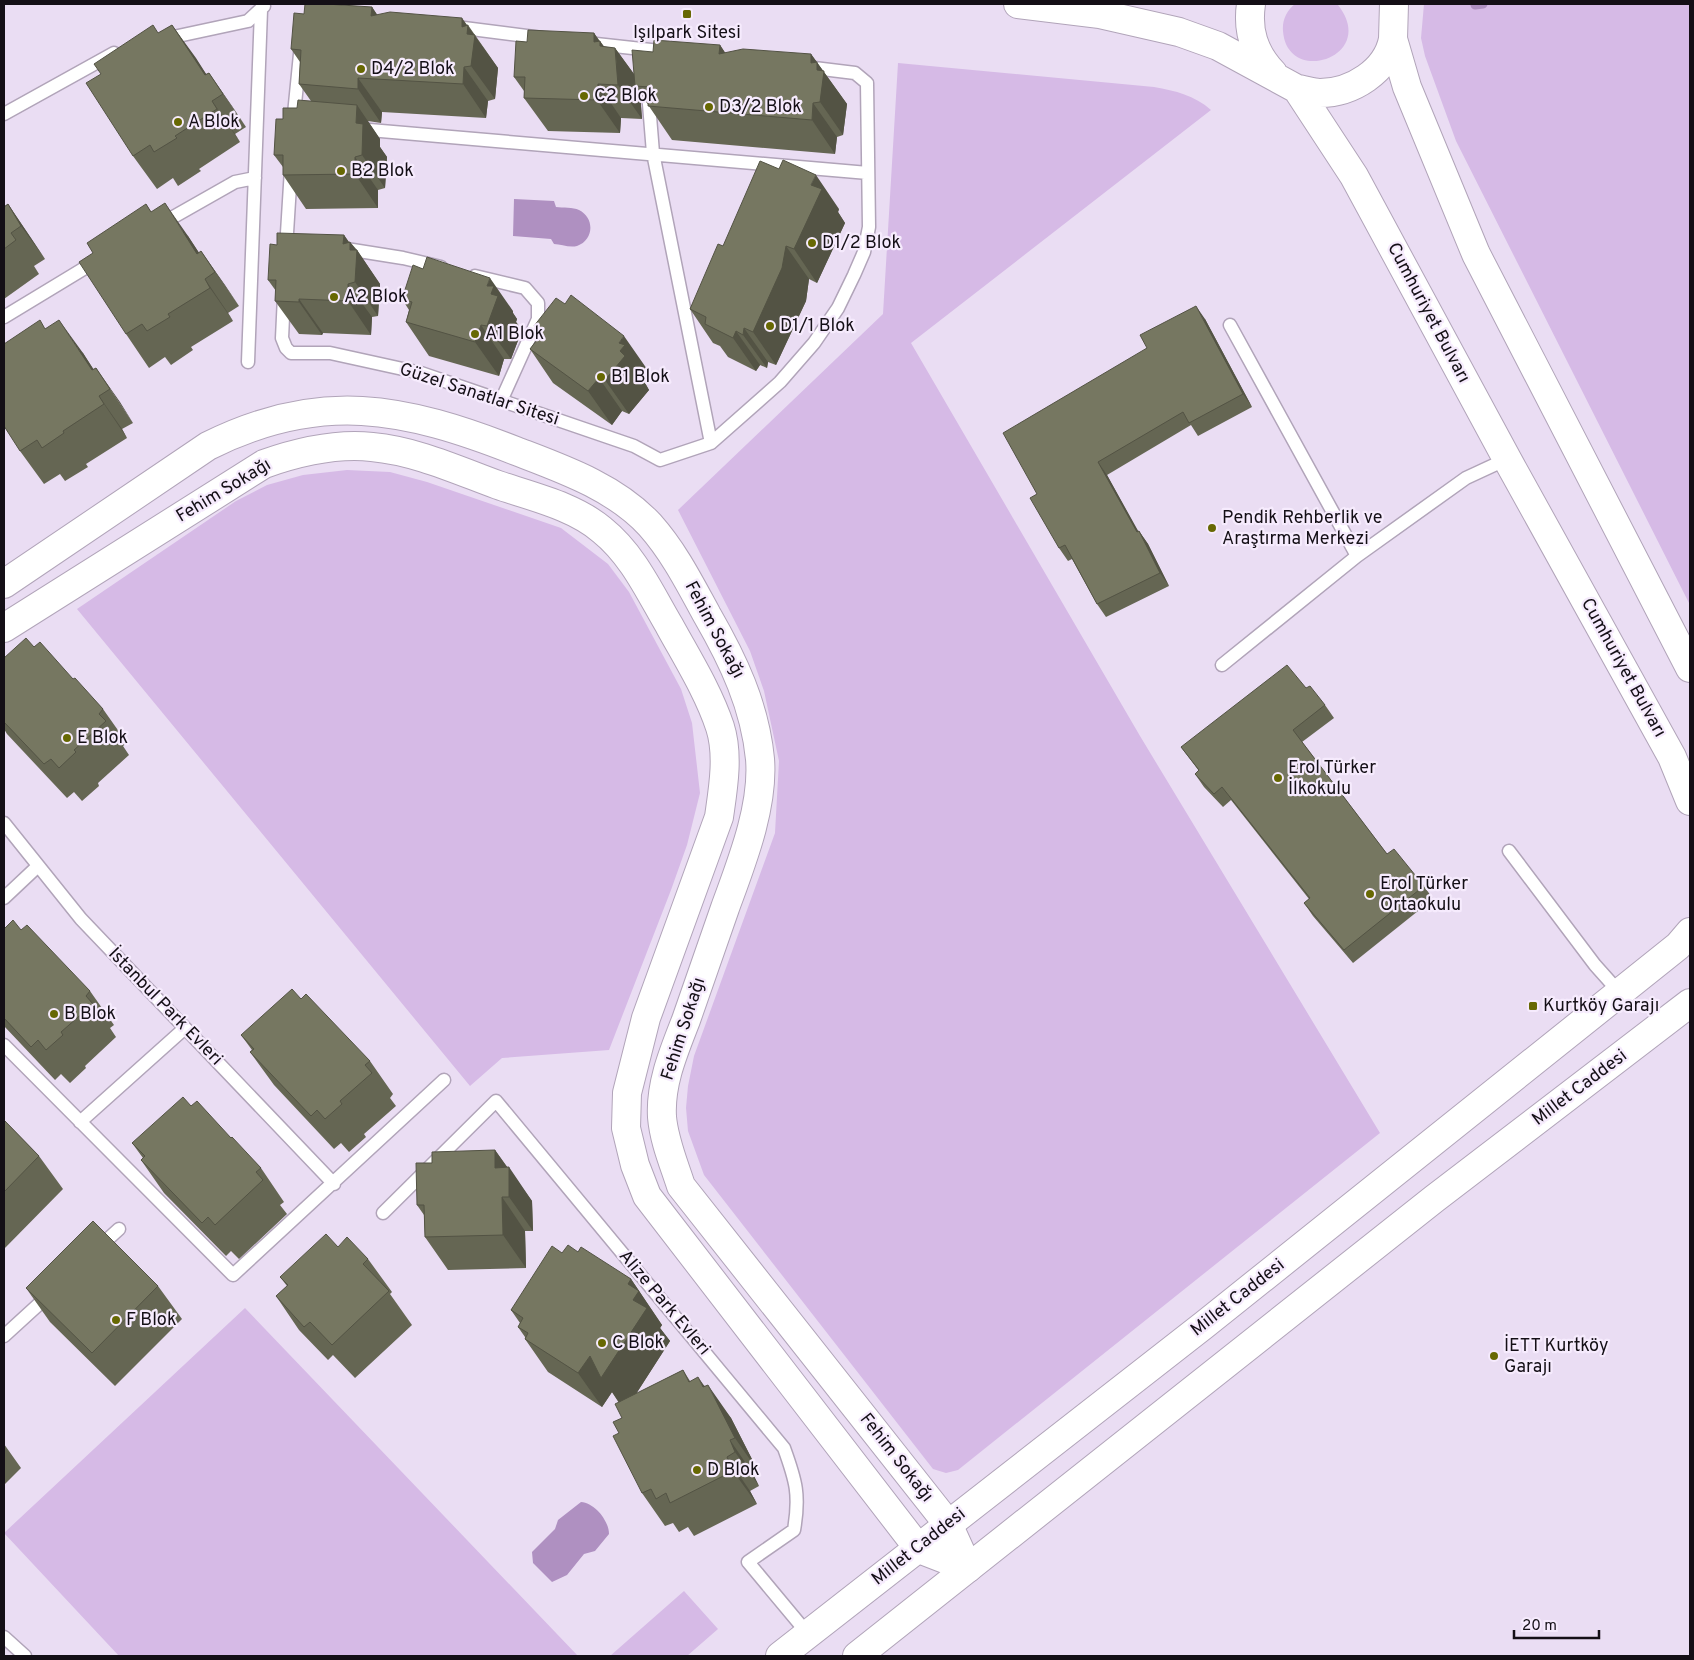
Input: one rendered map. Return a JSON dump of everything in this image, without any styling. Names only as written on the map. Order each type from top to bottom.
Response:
[{"type":"street","name":"Cumhuriyet Bulvarı","points":[[1018,4],[1100,14],[1179,32],[1218,46],[1287,83],[1354,176],[1506,459],[1672,757],[1690,800]]},
{"type":"street","points":[[1251,4],[1249,19],[1252,41],[1262,61],[1287,83],[1320,93],[1343,90],[1364,81],[1380,65],[1392,45],[1394,4]]},
{"type":"street","points":[[1393,39],[1407,87],[1476,254],[1690,668]]},
{"type":"street","name":"Fehim Sokağı","points":[[4,584],[208,446],[242,429],[275,419],[324,410],[370,410],[414,417],[479,436],[595,483],[649,524],[673,555],[730,655],[745,691],[760,761],[758,798],[743,858],[665,1077],[662,1117],[669,1151],[681,1186],[948,1524],[968,1568]]},
{"type":"street","name":"Fehim Sokağı","points":[[4,628],[264,464],[298,452],[371,447],[411,454],[571,511],[600,528],[620,545],[635,566],[695,671],[720,728],[724,759],[723,786],[718,817],[646,1018],[627,1093],[626,1128],[635,1165],[647,1196],[920,1549]]},
{"type":"street","name":"Millet Caddesi","points":[[780,1656],[920,1549],[948,1524],[1212,1319],[1620,993],[1678,946],[1690,932]]},
{"type":"street","name":"Millet Caddesi","points":[[857,1656],[1434,1199],[1690,1003]]},
{"type":"street","points":[[920,1549],[968,1568]]},
{"type":"lane","points":[[156,40],[248,21],[263,7]]},
{"type":"lane","points":[[248,362],[263,7]]},
{"type":"lane","points":[[440,26],[556,39]]},
{"type":"lane","points":[[296,127],[302,27]]},
{"type":"lane","points":[[576,41],[644,54],[682,54]]},
{"type":"lane","points":[[4,114],[112,54],[130,48]]},
{"type":"lane","name":"Güzel Sanatlar Sitesi","points":[[285,280],[282,338],[286,348],[291,352],[330,353],[421,373],[634,446],[660,460],[711,442],[780,382],[814,343],[838,308],[864,252],[869,227],[867,83],[855,73],[797,66]]},
{"type":"lane","points":[[646,78],[653,153],[711,442]]},
{"type":"lane","points":[[342,127],[868,173]]},
{"type":"lane","points":[[286,261],[292,153]]},
{"type":"lane","points":[[152,229],[235,182],[255,178]]},
{"type":"lane","points":[[286,242],[303,244]]},
{"type":"lane","points":[[329,247],[404,258],[525,288],[538,303],[538,319],[501,401]]},
{"type":"lane","points":[[4,317],[111,253]]},
{"type":"lane","points":[[1230,326],[1357,556]]},
{"type":"lane","points":[[1222,665],[1357,556],[1466,478],[1506,459]]},
{"type":"lane","name":"İstanbul Park Evleri","points":[[4,823],[81,919],[334,1184]]},
{"type":"lane","points":[[1509,851],[1595,965],[1620,993]]},
{"type":"lane","points":[[4,898],[38,866]]},
{"type":"lane","points":[[80,1122],[185,1028]]},
{"type":"lane","points":[[4,1045],[233,1276],[444,1080]]},
{"type":"lane","name":"Alize Park Evleri","points":[[383,1213],[496,1101],[784,1448],[795,1478],[798,1506],[794,1530],[748,1562],[808,1634]]},
{"type":"lane","points":[[90,1256],[119,1229]]},
{"type":"lane","points":[[4,1336],[61,1283]]},
{"type":"lane","points":[[4,1637],[25,1656]]},
{"type":"shaded area","points":[[1295,4],[1338,5],[1348,23],[1347,39],[1340,51],[1327,59],[1313,61],[1299,58],[1288,48],[1283,31],[1283,23],[1287,12]]},
{"type":"shaded area","points":[[1424,4],[1690,4],[1690,605],[1456,141],[1425,56],[1421,38]]},
{"type":"shaded area","points":[[898,63],[1154,87],[1184,94],[1211,110],[911,343],[1140,736],[1380,1133],[958,1470],[946,1473],[933,1469],[704,1175],[688,1131],[686,1108],[694,1056],[775,833],[779,761],[764,691],[750,651],[678,510],[883,314]]},
{"type":"shaded area","points":[[514,199],[554,201],[556,207],[579,210],[588,218],[590,223],[587,239],[577,246],[568,246],[554,244],[551,239],[513,236]]},
{"type":"shaded area","points":[[347,470],[390,472],[427,482],[561,528],[608,564],[629,592],[681,689],[692,723],[700,793],[687,845],[609,1050],[502,1058],[470,1086],[77,609],[236,501],[267,485],[303,475]]},
{"type":"shaded area","points":[[245,1308],[578,1656],[119,1656],[4,1533]]},
{"type":"shaded area","points":[[581,1502],[596,1509],[604,1518],[609,1534],[595,1551],[584,1554],[567,1575],[552,1582],[533,1563],[532,1552],[555,1529],[558,1520]]},
{"type":"shaded area","points":[[684,1591],[718,1629],[687,1656],[610,1656]]},
{"type":"building","points":[[305,4],[372,7],[371,16],[390,12],[462,18],[462,27],[468,25],[467,34],[475,35],[471,66],[464,67],[463,84],[358,78],[358,89],[299,84],[301,50],[291,49],[294,13],[304,14]]},
{"type":"building","points":[[153,25],[158,33],[172,25],[205,75],[209,73],[223,94],[212,101],[217,109],[175,136],[177,138],[154,152],[150,145],[133,156],[86,83],[101,74],[94,64]]},
{"type":"building","points":[[528,30],[594,33],[594,42],[600,41],[600,46],[615,48],[618,85],[598,84],[597,100],[524,98],[525,77],[514,77],[516,41],[527,42]]},
{"type":"building","points":[[654,40],[720,45],[719,54],[743,49],[811,54],[811,63],[817,62],[817,70],[824,71],[820,102],[813,103],[812,120],[648,106],[650,87],[635,86],[632,50],[653,52]]},
{"type":"building","points":[[298,100],[357,105],[356,123],[363,124],[362,155],[355,157],[355,174],[283,175],[283,155],[274,155],[276,119],[283,119],[283,108],[297,108]]},
{"type":"building","points":[[783,160],[816,175],[811,185],[822,189],[794,249],[786,246],[782,268],[753,332],[744,328],[743,335],[736,331],[733,338],[705,324],[706,317],[690,309],[718,244],[723,246],[760,161],[779,169]]},
{"type":"building","points":[[165,203],[197,254],[201,251],[215,272],[205,279],[210,288],[168,314],[170,317],[147,331],[142,324],[126,334],[79,262],[93,253],[87,243],[146,204],[151,212]]},
{"type":"building","points":[[8,204],[21,226],[11,233],[16,240],[4,249],[4,207]]},
{"type":"building","points":[[277,233],[344,235],[343,244],[350,242],[350,250],[357,250],[355,282],[348,284],[348,301],[299,299],[299,302],[275,301],[276,280],[268,280],[270,244],[277,245]]},
{"type":"building","points":[[427,257],[490,278],[487,286],[494,286],[491,294],[498,296],[487,326],[481,325],[475,342],[406,322],[412,302],[402,299],[413,265],[423,269]]},
{"type":"building","points":[[571,295],[624,336],[619,343],[625,345],[620,351],[625,356],[605,380],[599,378],[588,391],[530,349],[542,333],[534,326],[556,298],[565,304]]},
{"type":"building","points":[[1196,306],[1243,394],[1189,423],[1183,412],[1098,462],[1137,532],[1139,531],[1160,573],[1097,604],[1065,545],[1059,548],[1030,498],[1037,494],[1003,433],[1147,348],[1140,335]]},
{"type":"building","points":[[40,320],[45,329],[59,320],[92,370],[96,368],[110,389],[99,396],[104,404],[63,431],[64,433],[42,448],[37,440],[20,451],[4,426],[4,344]]},
{"type":"building","name":"E Blok","points":[[26,638],[34,647],[40,642],[103,709],[99,714],[106,721],[74,750],[76,752],[59,768],[51,759],[44,764],[4,722],[4,658]]},
{"type":"building","points":[[1287,665],[1306,688],[1310,686],[1325,705],[1293,730],[1387,854],[1394,849],[1424,886],[1344,950],[1304,903],[1310,898],[1222,787],[1214,794],[1195,774],[1199,770],[1181,747]]},
{"type":"building","points":[[13,920],[21,930],[27,925],[90,991],[86,996],[93,1004],[61,1032],[63,1035],[46,1050],[38,1040],[31,1047],[4,1018],[4,929]]},
{"type":"building","points":[[292,989],[301,999],[306,994],[370,1061],[365,1065],[372,1073],[340,1101],[342,1104],[325,1119],[317,1110],[311,1116],[250,1052],[254,1049],[241,1035]]},
{"type":"building","points":[[183,1097],[191,1106],[197,1101],[261,1168],[256,1172],[263,1180],[215,1225],[208,1217],[202,1223],[141,1160],[145,1156],[132,1143]]},
{"type":"building","points":[[4,1120],[39,1156],[4,1192]]},
{"type":"building","points":[[495,1150],[495,1168],[509,1167],[509,1197],[502,1197],[503,1235],[425,1237],[424,1205],[417,1205],[416,1163],[432,1163],[432,1152]]},
{"type":"building","points":[[93,1221],[158,1286],[92,1353],[26,1288]]},
{"type":"building","points":[[326,1234],[338,1247],[347,1237],[368,1259],[363,1264],[389,1291],[332,1345],[310,1322],[304,1327],[276,1296],[288,1285],[280,1277]]},
{"type":"building","points":[[568,1245],[578,1252],[581,1247],[631,1279],[628,1284],[639,1291],[633,1300],[647,1308],[601,1378],[590,1356],[578,1373],[525,1339],[528,1333],[518,1327],[523,1318],[511,1310],[552,1246],[562,1253]]},
{"type":"building","points":[[683,1370],[689,1382],[698,1377],[703,1387],[708,1385],[735,1438],[730,1440],[735,1452],[727,1457],[733,1471],[670,1503],[666,1493],[656,1499],[651,1489],[642,1493],[613,1436],[619,1433],[613,1422],[622,1418],[615,1404]]},
{"type":"waterway","points":[[1475,5],[1483,4]]},
{"type":"place","name":"Işılpark Sitesi","points":[[687,14]]},
{"type":"place","name":"D4/2 Blok","points":[[361,69]]},
{"type":"place","name":"C2 Blok","points":[[584,96]]},
{"type":"place","name":"D3/2 Blok","points":[[709,107]]},
{"type":"place","name":"A Blok","points":[[178,122]]},
{"type":"place","name":"B2 Blok","points":[[341,171]]},
{"type":"place","name":"D1/2 Blok","points":[[812,243]]},
{"type":"place","name":"A2 Blok","points":[[334,297]]},
{"type":"place","name":"D1/1 Blok","points":[[770,326]]},
{"type":"place","name":"A1 Blok","points":[[475,334]]},
{"type":"place","name":"B1 Blok","points":[[601,377]]},
{"type":"place","name":"Pendik Rehberlik ve Araştırma Merkezi","points":[[1212,528]]},
{"type":"place","name":"E Blok","points":[[67,738]]},
{"type":"place","name":"Erol Türker İlkokulu","points":[[1278,778]]},
{"type":"place","name":"Erol Türker Ortaokulu","points":[[1370,894]]},
{"type":"place","name":"Kurtköy Garajı","points":[[1533,1006]]},
{"type":"place","name":"B Blok","points":[[54,1014]]},
{"type":"place","name":"F Blok","points":[[116,1320]]},
{"type":"place","name":"C Blok","points":[[602,1343]]},
{"type":"place","name":"İETT Kurtköy Garajı","points":[[1494,1356]]},
{"type":"place","name":"D Blok","points":[[697,1470]]}]
